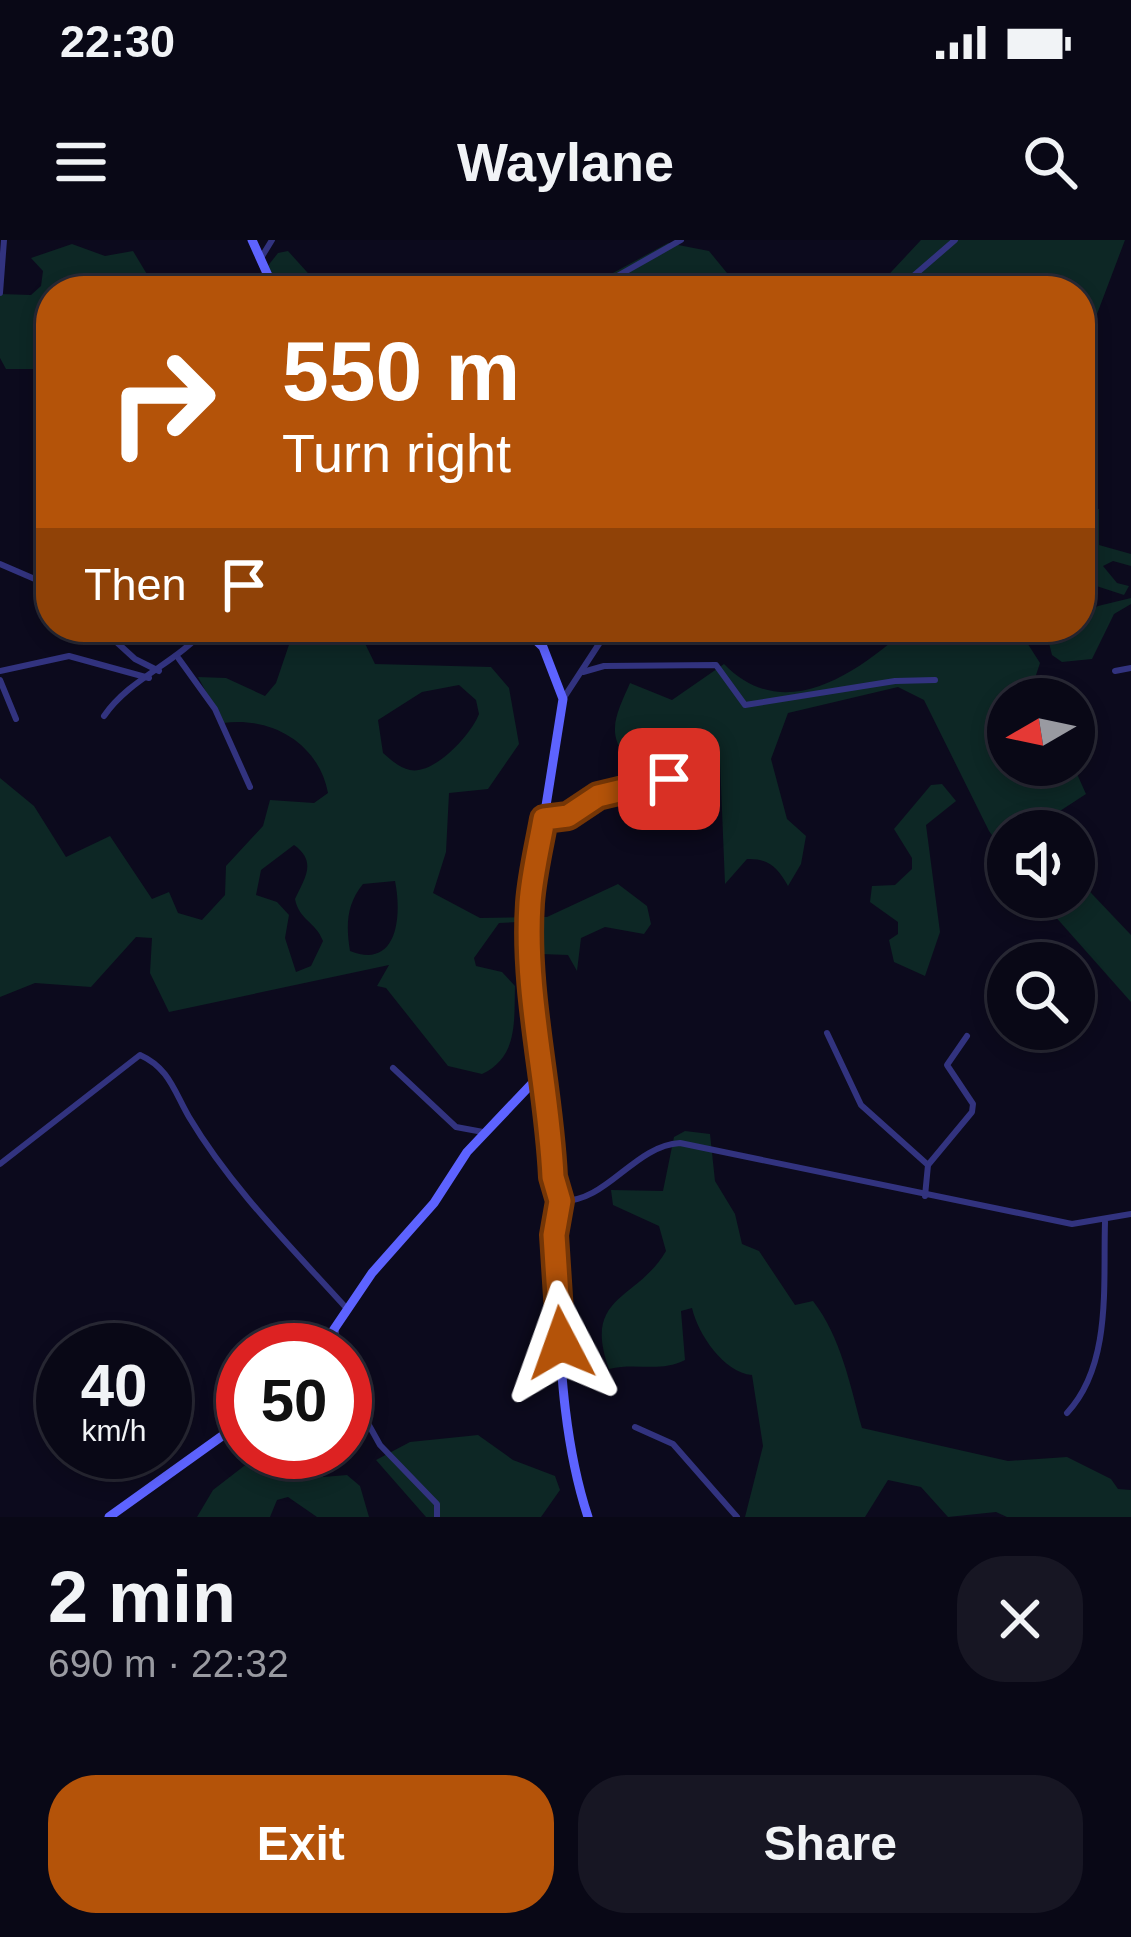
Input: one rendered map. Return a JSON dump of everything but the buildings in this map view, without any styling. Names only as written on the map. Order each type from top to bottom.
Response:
[{"type":"main road","points":[[252,240],[269,276]]},
{"type":"main road","points":[[535,642],[550,659],[563,699],[530,906],[541,1074],[560,1201],[554,1235],[572,1460],[588,1517]]},
{"type":"main road","points":[[339,1323],[483,1132],[541,1074]]},
{"type":"main road","points":[[109,1517],[216,1440]]},
{"type":"street","points":[[0,293],[4,240]]},
{"type":"street","points":[[261,258],[272,240]]},
{"type":"street","points":[[617,276],[681,240]]},
{"type":"street","points":[[913,276],[951,242]]},
{"type":"street","points":[[0,564],[36,580]]},
{"type":"street","points":[[117,642],[159,671]]},
{"type":"street","points":[[104,716],[123,693],[178,659],[193,642]]},
{"type":"street","points":[[563,699],[601,642]]},
{"type":"street","points":[[16,719],[0,675],[69,656],[149,678]]},
{"type":"street","points":[[178,659],[215,709],[250,787]]},
{"type":"street","points":[[583,672],[604,666],[716,665],[745,705],[895,681],[935,680]]},
{"type":"street","points":[[1115,670],[1131,668]]},
{"type":"street","points":[[544,819],[568,816],[598,796],[669,779]]},
{"type":"street","points":[[827,1033],[861,1105],[928,1165]]},
{"type":"street","points":[[925,1196],[928,1165],[972,1112],[973,1104],[947,1066],[968,1036]]},
{"type":"street","points":[[0,1164],[140,1055],[161,1064],[222,1164],[348,1310]]},
{"type":"street","points":[[393,1068],[456,1127],[483,1132]]},
{"type":"street","points":[[560,1201],[582,1200],[655,1147],[680,1143],[1072,1224],[1131,1214]]},
{"type":"street","points":[[1067,1413],[1083,1396],[1100,1335],[1105,1222]]},
{"type":"street","points":[[634,1427],[673,1444],[737,1517]]},
{"type":"street","points":[[372,1431],[437,1504],[437,1517]]},
{"type":"green space","points":[[921,240],[1125,240],[1095,319],[1095,276],[887,276]]},
{"type":"green space","points":[[668,243],[709,251],[734,276],[608,276]]},
{"type":"green space","points":[[72,244],[105,256],[133,251],[148,276],[42,276],[31,258]]},
{"type":"green space","points":[[288,251],[311,276],[260,276],[278,253]]},
{"type":"green space","points":[[36,290],[36,369],[6,369],[0,358],[0,294],[31,295]]},
{"type":"green space","points":[[1095,509],[1099,509],[1099,545],[1131,554],[1131,566],[1113,561],[1103,566],[1117,583],[1129,586],[1124,595],[1095,586]]},
{"type":"green space","points":[[1131,598],[1131,604],[1114,614],[1092,659],[1062,662],[1052,655],[1050,642],[1095,642],[1098,606]]},
{"type":"green space","points":[[290,642],[364,642],[375,664],[491,667],[509,688],[519,744],[488,789],[449,793],[446,852],[433,893],[480,918],[547,917],[618,884],[647,906],[651,924],[644,934],[605,927],[581,938],[577,971],[568,955],[541,954],[535,968],[547,1048],[541,1047],[527,1015],[525,945],[519,922],[499,923],[474,958],[476,966],[502,972],[515,986],[508,1048],[482,1074],[448,1066],[386,988],[377,986],[389,965],[169,1012],[150,973],[152,938],[136,937],[91,987],[35,983],[0,997],[0,778],[34,806],[66,857],[110,836],[152,899],[169,892],[178,913],[202,920],[225,895],[226,866],[263,826],[270,800],[314,803],[328,793],[315,760],[304,747],[259,724],[223,723],[198,677],[226,678],[265,696],[276,683]],"holes":[[[459,685],[476,700],[479,714],[468,732],[430,766],[410,770],[383,753],[378,720],[422,692]],[[294,845],[307,864],[295,899],[323,941],[311,966],[296,972],[285,938],[289,915],[277,902],[256,895],[261,870]],[[395,881],[398,909],[387,946],[366,955],[350,951],[349,916],[357,892],[363,884]]]},
{"type":"green space","points":[[890,642],[1027,642],[1040,663],[1035,678],[987,678],[987,786],[1082,786],[1086,794],[1061,810],[987,810],[987,827],[924,700],[898,687],[788,713],[771,759],[787,819],[806,836],[801,864],[788,886],[772,865],[747,859],[725,884],[720,761],[710,746],[689,735],[627,757],[615,730],[630,683],[672,700],[724,664],[747,682],[772,691],[796,692],[845,675]]},
{"type":"green space","points":[[942,784],[956,801],[926,825],[940,932],[925,976],[894,962],[889,940],[898,934],[898,922],[870,902],[872,886],[895,885],[912,869],[912,858],[894,829],[931,785]]},
{"type":"green space","points":[[1095,897],[1131,935],[1131,1002],[1095,961],[1095,942],[1078,942],[1057,918],[1095,918]]},
{"type":"green space","points":[[685,1131],[710,1134],[715,1181],[735,1214],[742,1244],[759,1251],[795,1305],[813,1301],[823,1315],[844,1362],[862,1428],[1008,1461],[1067,1457],[1111,1479],[1118,1489],[1131,1490],[1131,1517],[1007,1517],[996,1512],[948,1517],[921,1487],[888,1480],[865,1517],[745,1517],[763,1446],[752,1375],[722,1360],[692,1308],[681,1311],[685,1360],[666,1366],[609,1369],[603,1345],[602,1326],[608,1312],[666,1251],[659,1226],[613,1205],[611,1190],[663,1191],[674,1137]]},
{"type":"green space","points":[[478,1435],[513,1460],[555,1476],[560,1490],[541,1517],[426,1517],[376,1460],[410,1442]]},
{"type":"green space","points":[[227,1479],[352,1479],[360,1486],[369,1517],[317,1517],[288,1497],[277,1500],[270,1517],[197,1517],[213,1490]]},
{"type":"route","points":[[561,1343],[554,1235],[560,1201],[553,1177],[532,988],[530,906],[536,860],[544,819],[556,821],[598,796],[669,779]]}]
